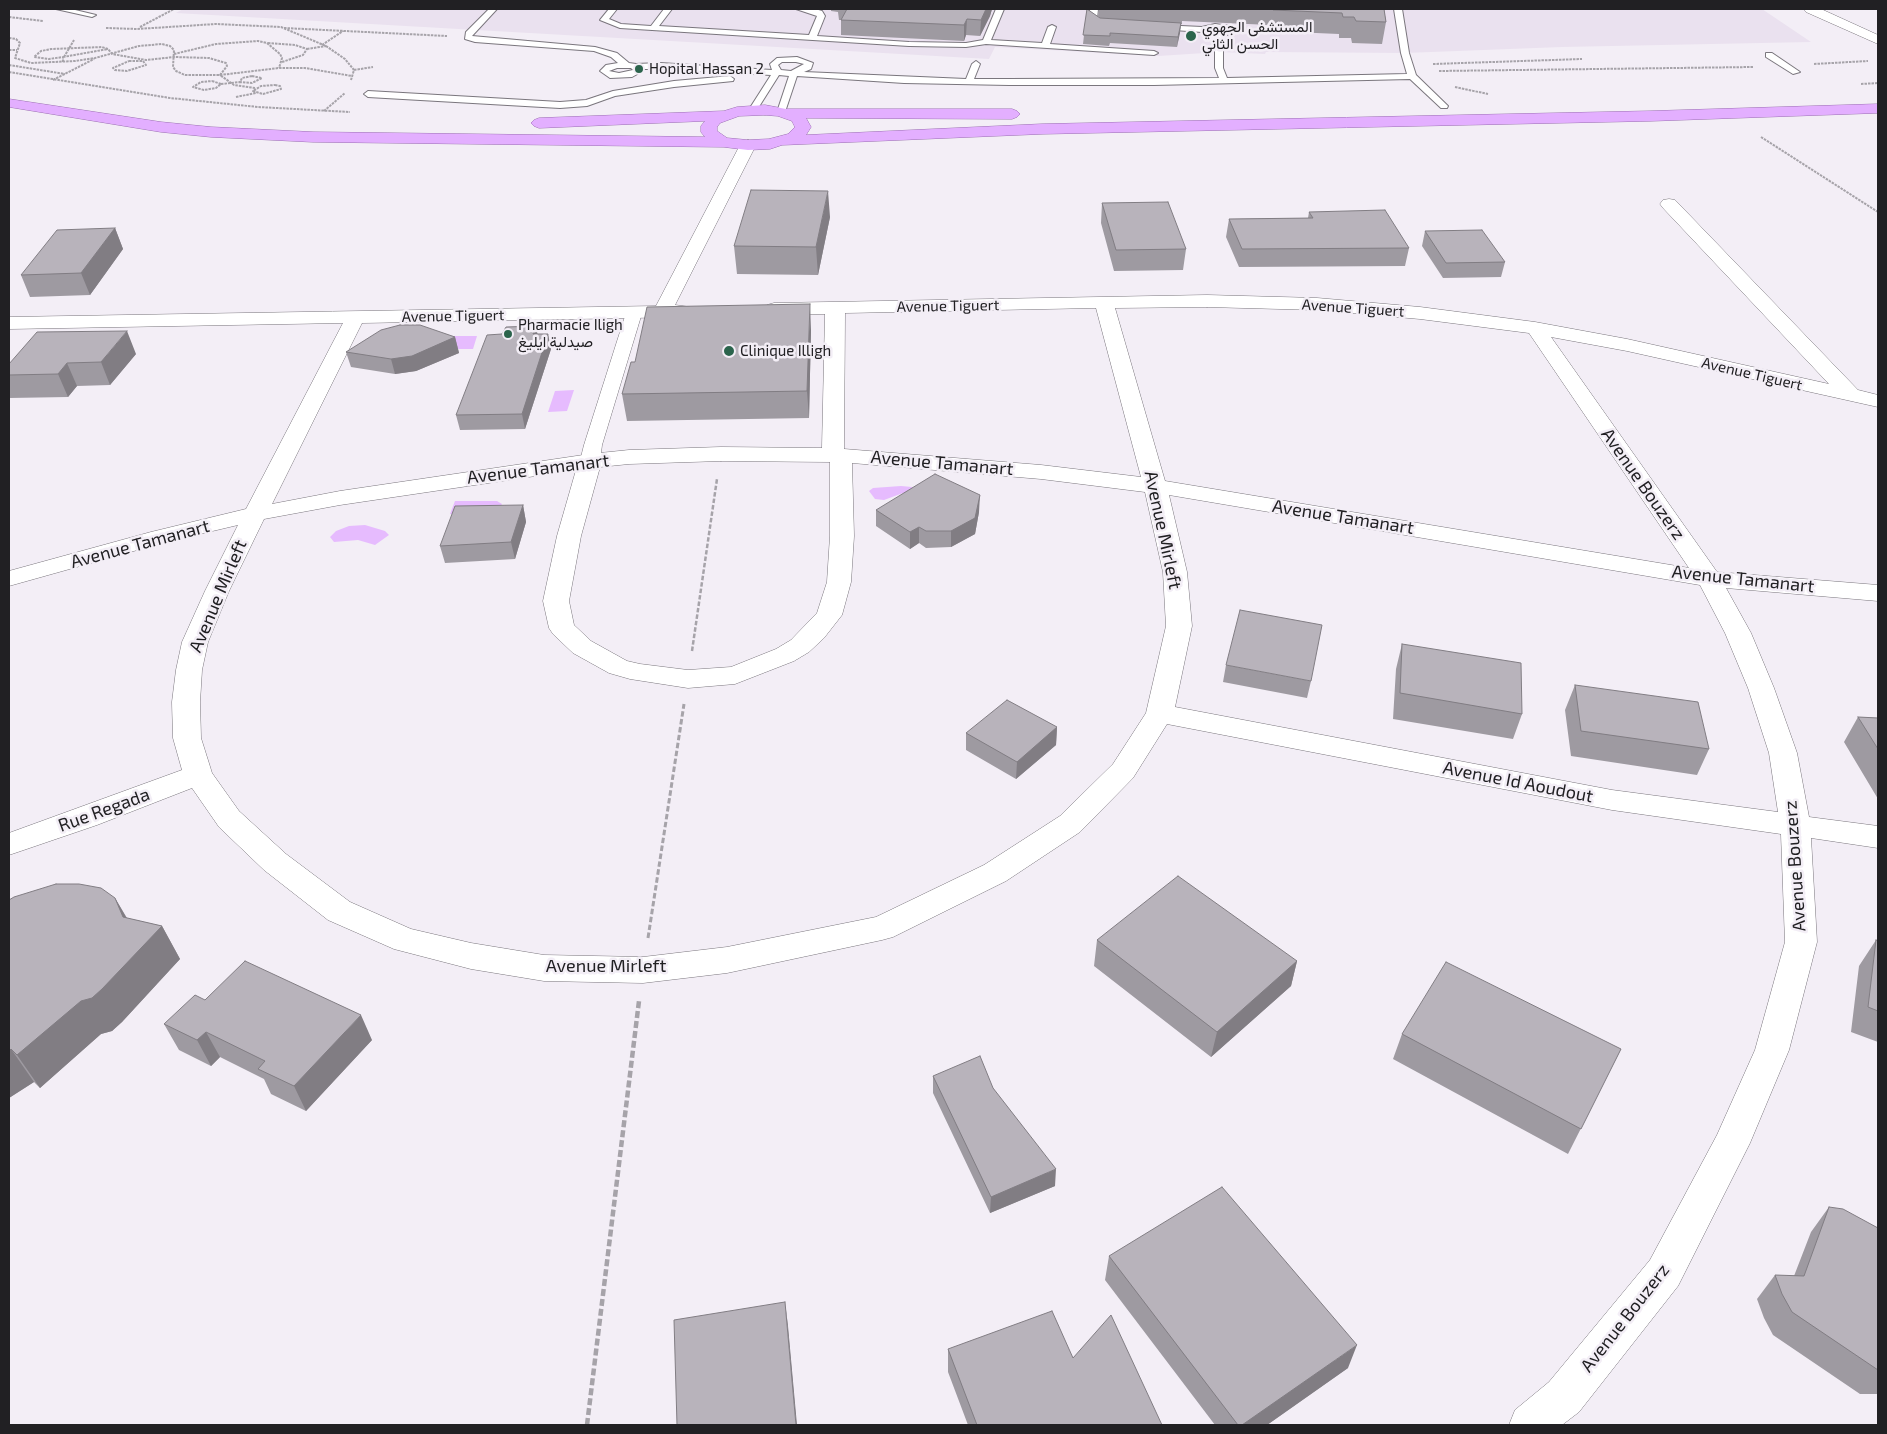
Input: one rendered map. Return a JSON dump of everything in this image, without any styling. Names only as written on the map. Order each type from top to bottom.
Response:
[{"type":"highway","points":[[9,89],[126,109],[198,118],[359,126],[502,124]]},
{"type":"highway","points":[[1168,112],[1736,102],[1878,96]]},
{"type":"highway","points":[[9,102],[161,127],[253,135],[724,142],[748,145],[784,141],[1042,129],[1878,109]]},
{"type":"highway","points":[[724,142],[714,138],[709,132],[709,126],[714,120],[752,110],[784,112],[1030,114]]},
{"type":"highway","points":[[784,112],[802,122],[803,127],[800,132],[784,141]]},
{"type":"highway","points":[[522,124],[725,116]]},
{"type":"street","points":[[1811,9],[1878,40]]},
{"type":"street","points":[[1853,28],[1878,24]]},
{"type":"street","points":[[663,311],[748,145]]},
{"type":"street","points":[[1669,204],[1852,396]]},
{"type":"street","name":"Avenue Tiguert","points":[[756,310],[1104,302],[1206,301],[1317,304],[1420,313],[1535,328],[1627,345],[1878,401]]},
{"type":"street","name":"Avenue Mirleft","points":[[355,318],[213,599],[195,642],[186,702],[187,738],[198,775],[229,819],[275,862],[338,911],[406,940],[471,956],[544,968],[643,970],[727,960],[882,928],[995,873],[1070,824],[1123,770],[1160,713],[1179,626],[1176,572],[1155,486],[1104,302]]},
{"type":"street","points":[[634,313],[592,445],[590,461],[569,536],[556,601],[562,628],[582,647],[618,667],[639,673],[688,679],[735,675],[786,655],[800,646],[829,615],[839,582],[842,536],[837,455],[834,309]]},
{"type":"street","name":"Avenue Tiguert","points":[[9,323],[700,311]]},
{"type":"street","name":"Avenue Bouzerz","points":[[1530,1425],[1564,1397],[1664,1273],[1732,1143],[1772,1050],[1801,942],[1795,824],[1783,752],[1761,688],[1738,633],[1709,579],[1535,328]]},
{"type":"street","name":"Avenue Tamanart","points":[[9,579],[159,537],[255,514],[350,496],[590,461],[721,454],[837,455],[966,464],[1155,486],[1709,579],[1878,593]]},
{"type":"street","name":"Avenue Id Aoudout","points":[[1160,713],[1612,800],[1878,837]]},
{"type":"street","name":"Rue Regada","points":[[9,844],[198,775]]},
{"type":"lane","points":[[60,9],[92,14]]},
{"type":"lane","points":[[493,9],[468,34],[468,37],[475,40],[595,48],[614,55],[626,65]]},
{"type":"lane","points":[[613,9],[604,20],[620,26],[653,28],[799,46],[825,38],[935,45],[966,45],[986,42],[1154,53]]},
{"type":"lane","points":[[653,28],[668,9]]},
{"type":"lane","points":[[777,72],[774,64],[799,46],[821,16],[819,13],[800,9]]},
{"type":"lane","points":[[986,42],[1000,9]]},
{"type":"lane","points":[[1094,9],[1092,18],[1095,22],[1113,25]]},
{"type":"lane","points":[[1398,9],[1405,53],[1412,76],[1444,106]]},
{"type":"lane","points":[[1147,26],[1205,30],[1215,26],[1231,30],[1227,34],[1219,35],[1207,33],[1205,30]]},
{"type":"lane","points":[[1045,46],[1052,27]]},
{"type":"lane","points":[[1219,35],[1219,68],[1224,80]]},
{"type":"lane","points":[[819,46],[825,38]]},
{"type":"lane","points":[[580,47],[588,39]]},
{"type":"lane","points":[[784,112],[793,77],[808,67],[809,63],[799,46]]},
{"type":"lane","points":[[806,60],[812,53]]},
{"type":"lane","points":[[1769,55],[1796,72]]},
{"type":"lane","points":[[674,84],[628,75],[614,76],[604,72],[612,66],[626,65],[636,67],[660,66],[777,72],[793,77]]},
{"type":"lane","points":[[628,75],[637,71],[636,67]]},
{"type":"lane","points":[[969,81],[972,68]]},
{"type":"lane","points":[[752,110],[777,72]]},
{"type":"lane","points":[[904,80],[944,72]]},
{"type":"lane","points":[[1010,82],[1014,78],[1046,76],[1158,74],[1200,77],[1211,80],[1412,76]]},
{"type":"lane","points":[[368,94],[560,105],[587,103],[613,94],[717,79],[771,81],[793,77],[1010,82],[1018,88],[1033,91],[1175,89],[1196,86],[1211,80]]},
{"type":"path","points":[[137,29],[174,9]]},
{"type":"path","points":[[9,17],[47,21]]},
{"type":"path","points":[[100,28],[137,29],[216,24],[468,37]]},
{"type":"path","points":[[280,27],[326,46],[345,59],[354,70]]},
{"type":"path","points":[[322,44],[343,30]]},
{"type":"path","points":[[9,38],[20,42],[15,58],[20,61],[44,64],[95,58],[151,44],[170,46],[174,50],[173,67],[176,72],[185,75],[220,75],[279,68],[305,68],[352,76]]},
{"type":"path","points":[[63,63],[63,58],[71,48],[74,40]]},
{"type":"path","points":[[108,49],[63,58],[34,57],[41,51],[102,47],[108,49],[112,54],[138,60],[146,63],[146,65],[127,71],[115,70],[113,68],[121,63],[138,60],[174,55],[216,44],[258,41],[307,49],[326,46]]},
{"type":"path","points":[[268,43],[282,58],[279,68]]},
{"type":"path","points":[[281,62],[303,55],[307,49]]},
{"type":"path","points":[[9,50],[17,50]]},
{"type":"path","points":[[174,55],[220,60],[226,63],[227,66],[220,75]]},
{"type":"path","points":[[52,80],[95,58]]},
{"type":"path","points":[[1436,70],[1433,63],[1582,59]]},
{"type":"path","points":[[16,66],[20,61]]},
{"type":"path","points":[[9,65],[65,74]]},
{"type":"path","points":[[16,66],[19,74]]},
{"type":"path","points":[[354,70],[373,67]]},
{"type":"path","points":[[350,85],[354,70]]},
{"type":"path","points":[[220,75],[232,83],[245,88],[275,85],[280,86],[281,89],[270,93],[256,93],[236,97]]},
{"type":"path","points":[[221,84],[217,81],[206,81],[193,87],[204,90],[216,88],[221,84],[252,83],[262,78],[252,76],[242,78],[240,82]]},
{"type":"path","points":[[255,88],[253,91],[256,93]]},
{"type":"path","points":[[324,111],[345,93]]},
{"type":"path","points":[[1722,114],[1767,140],[1878,212]]},
{"type":"shaded area","name":"المستشفى الجهوي الحسن الثاني","points":[[183,9],[1762,9],[1811,42],[1562,47],[1405,53],[1266,52],[1265,54],[1220,52],[1158,56],[995,47],[989,59],[176,13]]},
{"type":"shaded area","points":[[450,336],[477,336],[473,349],[444,349]]},
{"type":"shaded area","points":[[574,390],[567,411],[548,412],[555,391]]},
{"type":"shaded area","points":[[912,487],[917,490],[915,494],[903,493],[884,500],[875,499],[869,491],[873,488]]},
{"type":"shaded area","points":[[455,501],[497,501],[502,504],[499,509],[484,514],[450,514]]},
{"type":"shaded area","points":[[365,525],[385,531],[389,535],[375,545],[358,540],[334,542],[330,537],[336,531],[349,526]]},
{"type":"building","points":[[847,9],[986,9],[981,20],[967,19],[964,25],[841,20]]},
{"type":"building","points":[[1087,9],[1100,18],[1181,23],[1178,37],[1110,33],[1110,36],[1083,35]]},
{"type":"building","points":[[1273,9],[1384,9],[1386,22],[1356,21],[1354,17],[1343,17],[1342,13]]},
{"type":"building","points":[[751,190],[828,191],[816,247],[734,246]]},
{"type":"building","points":[[1168,202],[1186,249],[1116,250],[1102,203]]},
{"type":"building","points":[[1385,210],[1409,248],[1242,249],[1229,219],[1313,218],[1309,212]]},
{"type":"building","points":[[115,228],[81,273],[21,275],[57,230]]},
{"type":"building","points":[[1482,230],[1505,262],[1446,263],[1425,231]]},
{"type":"building","points":[[810,304],[807,391],[622,394],[631,362],[635,362],[647,307]]},
{"type":"building","points":[[400,325],[420,325],[455,337],[412,356],[391,359],[346,352],[381,330]]},
{"type":"building","points":[[536,326],[533,334],[548,334],[522,414],[456,415],[487,335],[502,334],[506,327]]},
{"type":"building","points":[[127,331],[101,362],[67,363],[58,374],[9,375],[9,364],[37,332]]},
{"type":"building","points":[[935,474],[980,495],[975,518],[951,531],[926,531],[919,527],[910,532],[876,510]]},
{"type":"building","points":[[523,505],[511,542],[440,546],[455,506]]},
{"type":"building","points":[[1240,610],[1322,625],[1311,681],[1226,665]]},
{"type":"building","points":[[1402,644],[1521,663],[1522,714],[1400,693]]},
{"type":"building","points":[[1575,685],[1698,702],[1709,749],[1581,731]]},
{"type":"building","points":[[1007,700],[1057,727],[1017,762],[966,733]]},
{"type":"building","points":[[1858,717],[1878,718],[1878,749]]},
{"type":"building","points":[[1178,876],[1297,961],[1217,1032],[1097,940]]},
{"type":"building","points":[[56,884],[79,884],[101,888],[115,898],[123,917],[162,926],[92,998],[81,1001],[17,1055],[11,1049],[9,1051],[9,900]]},
{"type":"building","points":[[1876,940],[1878,941],[1878,1011],[1868,1007]]},
{"type":"building","points":[[245,961],[361,1015],[294,1086],[258,1069],[265,1061],[206,1032],[197,1040],[164,1024],[195,995],[205,1000]]},
{"type":"building","points":[[1446,962],[1621,1049],[1581,1129],[1402,1034]]},
{"type":"building","points":[[980,1056],[993,1088],[1056,1169],[991,1197],[933,1076]]},
{"type":"building","points":[[1222,1187],[1357,1345],[1242,1425],[1238,1425],[1109,1256]]},
{"type":"building","points":[[1829,1207],[1843,1209],[1878,1228],[1878,1370],[1792,1312],[1782,1294],[1775,1275],[1804,1276]]},
{"type":"building","points":[[785,1302],[796,1425],[677,1425],[674,1320]]},
{"type":"building","points":[[1052,1311],[1073,1358],[1111,1315],[1162,1425],[977,1425],[948,1349]]},
{"type":"place","name":"المستشفى الجهوي الحسن الثاني","points":[[1191,36]]},
{"type":"place","name":"Hopital Hassan 2","points":[[639,69]]},
{"type":"place","name":"Pharmacie Iligh صيدلية ايليغ","points":[[508,334]]},
{"type":"place","name":"Clinique Illigh","points":[[729,351]]}]
